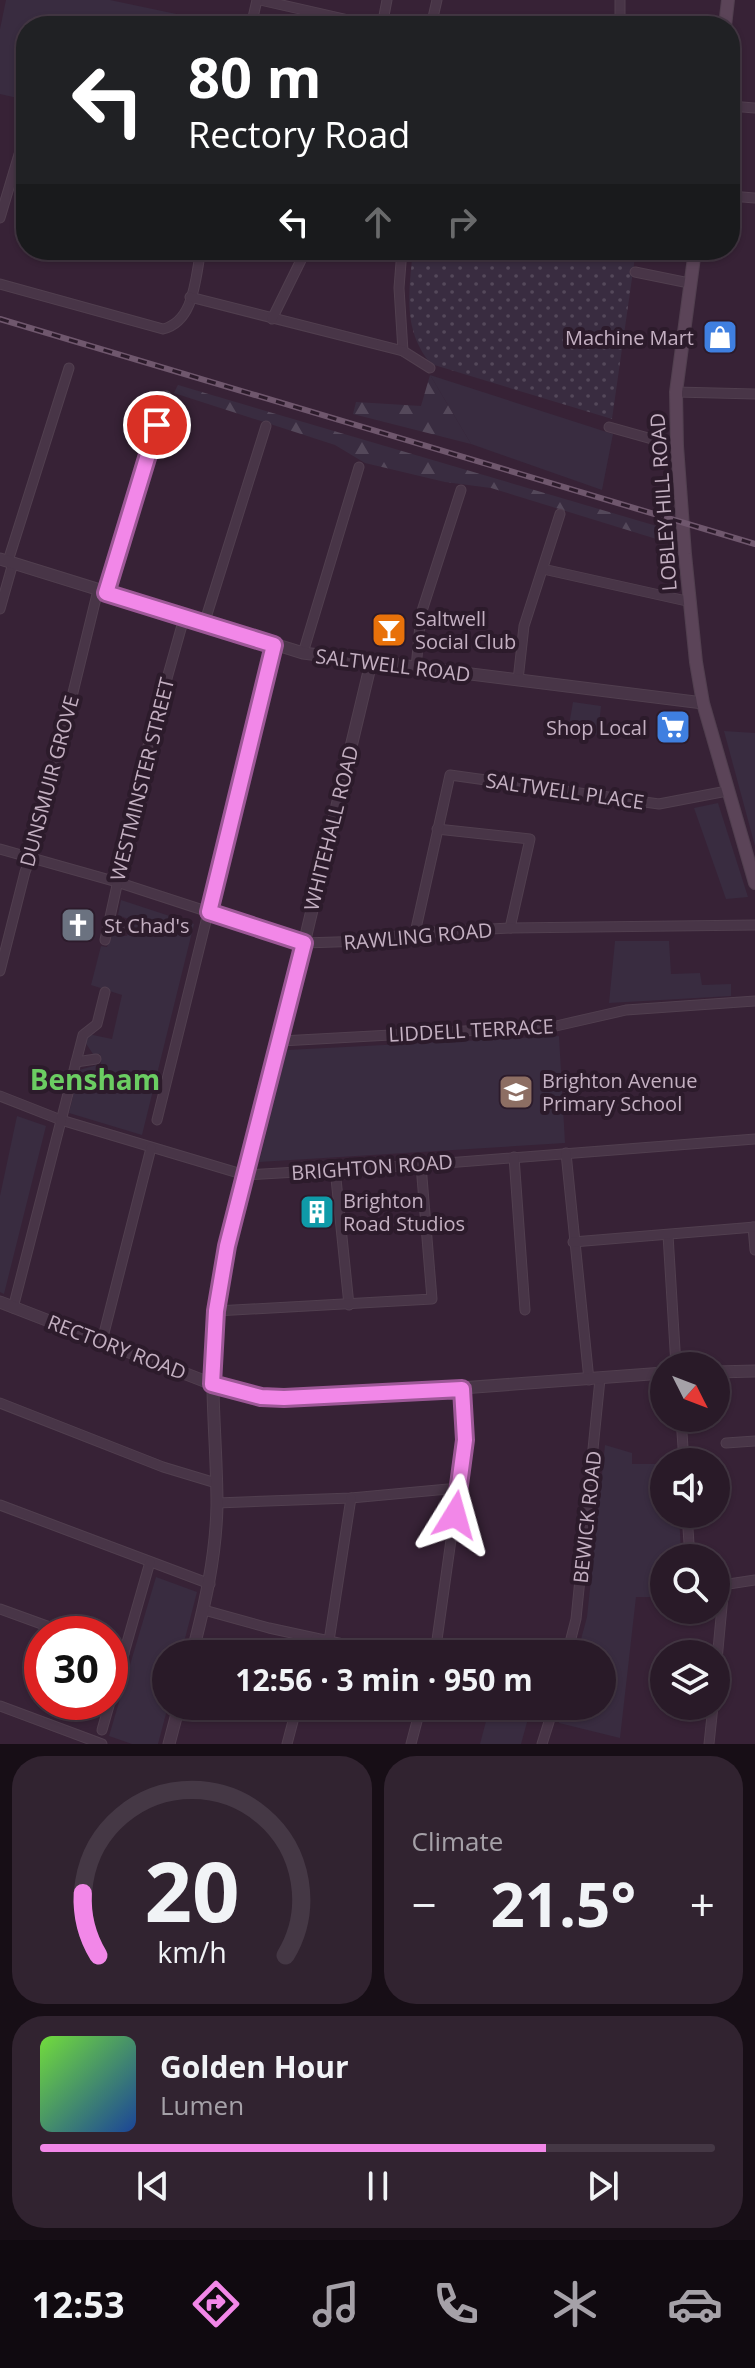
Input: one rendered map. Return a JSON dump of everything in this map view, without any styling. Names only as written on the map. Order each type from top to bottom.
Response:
[{"type":"main road","name":"LOBLEY HILL ROAD","points":[[693,260],[676,392],[677,446],[696,662],[703,703],[755,883]]},
{"type":"street","points":[[258,0],[330,16]]},
{"type":"street","points":[[0,218],[16,164]]},
{"type":"street","points":[[0,284],[156,328],[171,327],[181,320],[199,260]]},
{"type":"street","points":[[272,319],[301,260]]},
{"type":"street","points":[[401,260],[399,288],[403,351]]},
{"type":"street","points":[[635,272],[689,283]]},
{"type":"street","points":[[190,297],[403,351],[430,368]]},
{"type":"street","points":[[0,609],[7,561],[69,368]]},
{"type":"street","points":[[676,392],[755,394]]},
{"type":"street","name":"DUNSMUIR GROVE","points":[[0,971],[102,591],[166,396]]},
{"type":"street","points":[[204,624],[266,426]]},
{"type":"street","points":[[609,427],[677,446]]},
{"type":"street","points":[[303,653],[359,467]]},
{"type":"street","points":[[416,668],[421,614],[461,490]]},
{"type":"street","points":[[518,680],[524,626],[560,514]]},
{"type":"street","name":"SALTWELL ROAD","points":[[7,561],[303,653],[703,703]]},
{"type":"street","points":[[543,569],[691,602]]},
{"type":"street","name":"WESTMINSTER STREET","points":[[105,940],[146,753],[184,618]]},
{"type":"street","points":[[157,1120],[274,645]]},
{"type":"street","name":"WHITEHALL ROAD","points":[[196,1640],[210,1584],[217,1503],[212,1384],[216,1311],[227,1246],[281,1041],[371,663]]},
{"type":"street","name":"SALTWELL PLACE","points":[[437,829],[450,775],[659,804],[727,791]]},
{"type":"street","points":[[415,933],[437,829],[530,839],[510,928]]},
{"type":"street","name":"RAWLING ROAD","points":[[0,849],[117,882],[304,943],[366,941],[415,933],[510,928],[755,925]]},
{"type":"street","points":[[110,924],[125,927]]},
{"type":"street","points":[[13,1308],[83,1035],[97,1024],[105,992]]},
{"type":"street","name":"LIDDELL TERRACE","points":[[281,1041],[556,1026],[626,1010],[755,1001]]},
{"type":"street","points":[[76,1062],[96,1059]]},
{"type":"street","name":"BRIGHTON ROAD","points":[[0,1096],[61,1120],[245,1175],[421,1165],[755,1139]]},
{"type":"street","points":[[102,1341],[151,1148]]},
{"type":"street","name":"BEWICK ROAD","points":[[566,1153],[573,1242],[578,1254],[595,1380],[581,1574],[571,1640]]},
{"type":"street","points":[[514,1157],[525,1310]]},
{"type":"street","points":[[216,1311],[432,1299],[421,1165]]},
{"type":"street","points":[[335,1169],[349,1305]]},
{"type":"street","points":[[573,1242],[754,1227],[755,1250]]},
{"type":"street","points":[[668,1235],[675,1352]]},
{"type":"street","name":"RECTORY ROAD","points":[[0,1302],[212,1384],[261,1397],[462,1389],[650,1374]]},
{"type":"street","points":[[730,1372],[755,1371]]},
{"type":"street","points":[[437,1640],[465,1440],[462,1389]]},
{"type":"street","points":[[0,1403],[163,1467],[216,1483]]},
{"type":"street","points":[[726,1443],[755,1441]]},
{"type":"street","points":[[217,1503],[351,1498],[459,1488]]},
{"type":"street","points":[[329,1640],[351,1498]]},
{"type":"street","points":[[0,1505],[210,1584]]},
{"type":"street","points":[[128,1640],[150,1562]]},
{"type":"street","points":[[730,1584],[755,1580]]},
{"type":"street","points":[[0,1609],[24,1618]]},
{"type":"street","points":[[204,1610],[322,1640]]},
{"type":"street","points":[[0,1706],[102,1744]]},
{"type":"street","points":[[102,1730],[105,1720]]},
{"type":"street","points":[[169,1744],[175,1720]]},
{"type":"street","points":[[287,1744],[293,1720]]},
{"type":"street","points":[[411,1744],[417,1720]]},
{"type":"street","points":[[542,1744],[550,1720]]},
{"type":"street","points":[[709,1744],[712,1720]]},
{"type":"green space","points":[[6,0],[110,0],[181,15],[16,16],[16,98],[0,94],[0,29]]},
{"type":"green space","points":[[412,260],[635,260],[612,419],[431,364],[415,338],[409,295]]},
{"type":"green space","points":[[430,375],[613,434],[602,490],[471,444]]},
{"type":"green space","points":[[430,375],[471,444],[353,414],[356,402],[421,406]]},
{"type":"green space","points":[[178,385],[660,527],[663,541],[491,488],[445,482],[365,463],[335,445],[174,393]]},
{"type":"green space","points":[[573,702],[601,706],[598,735],[568,731]]},
{"type":"green space","points":[[724,731],[755,733],[755,846]]},
{"type":"green space","points":[[718,803],[748,897],[726,899],[694,808]]},
{"type":"green space","points":[[121,900],[194,924],[142,1135],[69,1113],[79,1070],[101,1064],[100,1054],[93,1054],[85,1042],[88,1034],[112,1039],[122,995],[91,985],[101,946],[107,947],[110,935],[127,936],[131,920],[118,915]]},
{"type":"green space","points":[[615,941],[669,941],[671,974],[700,973],[702,985],[731,984],[731,996],[609,1003]]},
{"type":"green space","points":[[559,1036],[565,1143],[259,1162],[287,1050]]},
{"type":"green space","points":[[17,1116],[46,1126],[4,1294],[0,1292],[0,1196]]},
{"type":"green space","points":[[605,1445],[632,1453],[632,1464],[650,1464],[650,1528],[680,1528],[681,1544],[650,1544],[650,1597],[636,1597],[620,1738],[559,1723],[560,1720],[616,1720],[616,1640],[581,1640],[587,1617]]},
{"type":"green space","points":[[156,1577],[197,1592],[185,1640],[152,1640],[152,1720],[164,1720],[158,1744],[132,1744],[109,1736],[114,1720],[128,1720],[128,1672]]},
{"type":"green space","points":[[486,1720],[528,1720],[521,1744],[480,1744]]},
{"type":"railway","points":[[0,319],[755,544]]},
{"type":"place","name":"Machine Mart","points":[[720,337]]},
{"type":"place","name":"Saltwell Social Club","points":[[389,630]]},
{"type":"place","name":"Shop Local","points":[[673,727]]},
{"type":"place","name":"St Chad's","points":[[78,925]]},
{"type":"place","name":"Brighton Avenue Primary School","points":[[516,1092]]},
{"type":"place","name":"Brighton Road Studios","points":[[317,1212]]},
{"type":"district","name":"Bensham","points":[[95,1079]]},
{"type":"route","points":[[157,425],[106,593],[274,645],[209,912],[304,943],[227,1246],[216,1311],[212,1384],[261,1397],[284,1398],[462,1389],[465,1440],[455,1515]]}]
